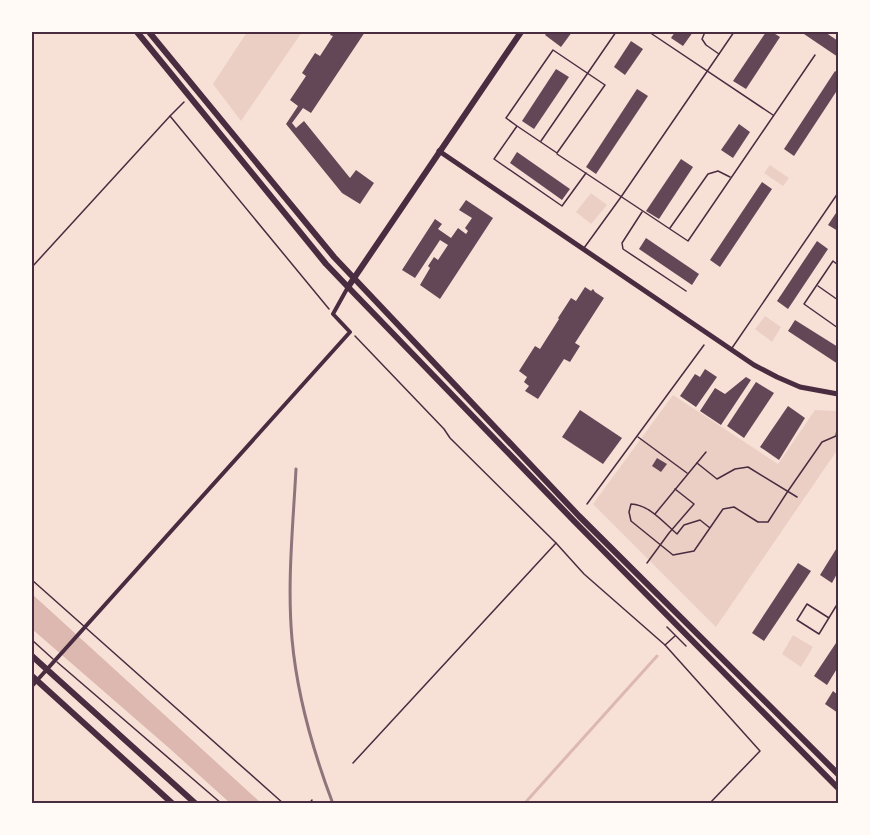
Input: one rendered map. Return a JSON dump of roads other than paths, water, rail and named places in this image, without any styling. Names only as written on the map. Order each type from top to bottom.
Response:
[{"type":"main road","points":[[137,32],[348,288],[838,788]]},
{"type":"main road","points":[[149,32],[334,257],[579,516],[838,774]]},
{"type":"main road","points":[[348,288],[521,32]]},
{"type":"main road","points":[[439,151],[754,365],[800,387],[838,394]]},
{"type":"main road","points":[[32,656],[196,804]]},
{"type":"main road","points":[[32,676],[173,804]]},
{"type":"street","points":[[32,686],[350,332],[333,314],[348,288]]},
{"type":"lane","points":[[540,141],[616,32]]},
{"type":"lane","points":[[649,32],[774,116]]},
{"type":"lane","points":[[705,32],[702,39],[706,45],[719,54]]},
{"type":"lane","points":[[583,249],[734,32]]},
{"type":"lane","points":[[557,153],[605,85],[554,50],[506,118],[621,197],[688,241],[815,55]]},
{"type":"lane","points":[[517,126],[494,159],[562,206],[586,173]]},
{"type":"lane","points":[[670,229],[708,174],[718,171],[731,178]]},
{"type":"lane","points":[[731,350],[838,193]]},
{"type":"lane","points":[[642,211],[622,243],[623,249],[686,291]]},
{"type":"lane","points":[[838,265],[833,261],[804,304],[838,328]]},
{"type":"lane","points":[[817,285],[838,300]]},
{"type":"lane","points":[[32,580],[284,804]]},
{"type":"lane","points":[[829,618],[807,604],[797,620],[819,634],[829,618],[838,603]]},
{"type":"lane","points":[[32,639],[222,804]]},
{"type":"waterway","points":[[524,804],[657,656]]},
{"type":"railway","points":[[296,469],[290,576],[294,660],[307,723],[333,804]]}]
